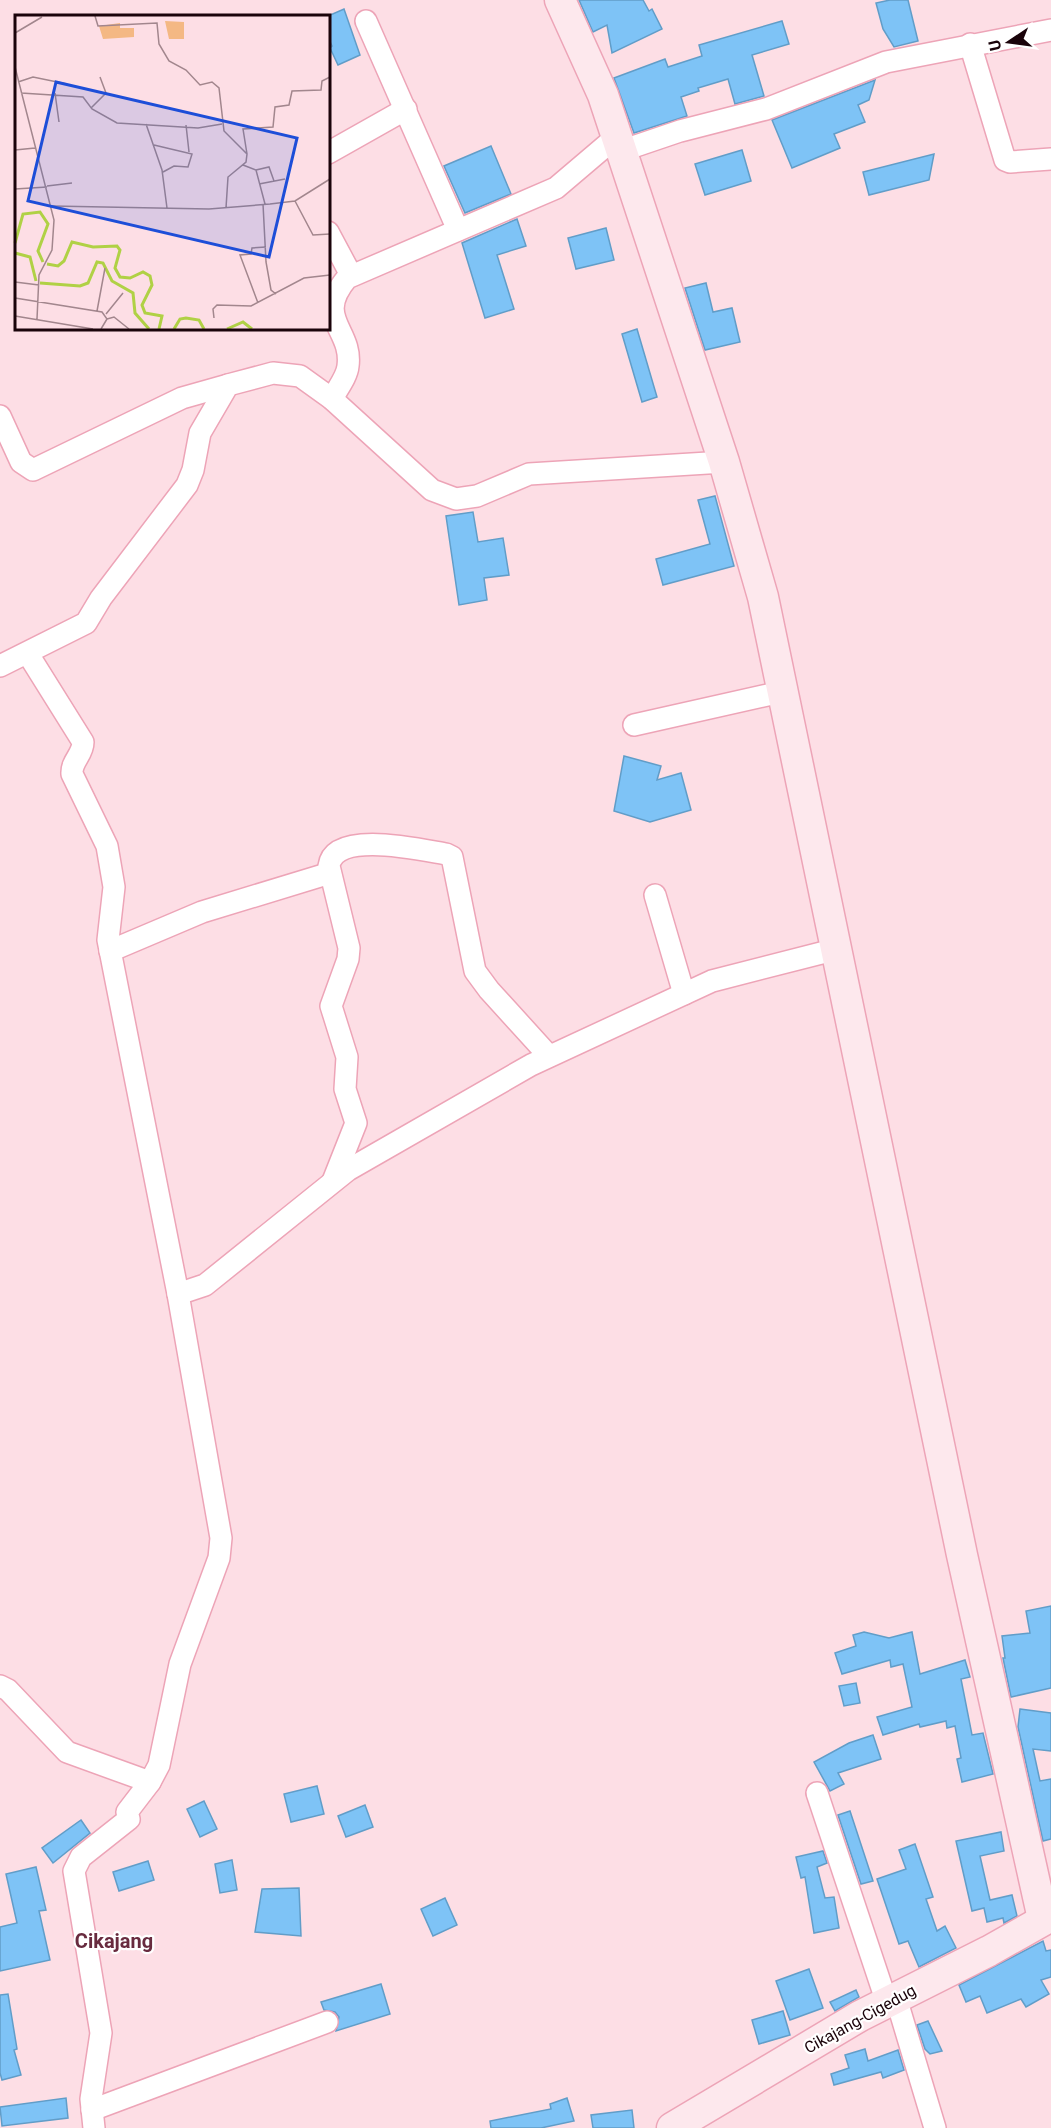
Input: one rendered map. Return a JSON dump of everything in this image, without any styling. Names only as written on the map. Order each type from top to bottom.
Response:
[{"type":"street","points":[[560,0],[603,94],[724,462],[763,597],[962,1555],[1047,1917]]},
{"type":"street","points":[[366,21],[458,230]]},
{"type":"street","points":[[332,399],[349,364],[332,305],[344,281],[351,275],[556,188],[618,144],[766,109],[874,65],[970,44],[1051,30]]},
{"type":"street","points":[[970,44],[1005,160],[1011,162],[1051,159]]},
{"type":"street","points":[[330,152],[406,109]]},
{"type":"street","points":[[330,236],[351,275]]},
{"type":"street","points":[[0,416],[21,462],[26,469],[33,470],[182,398],[273,373],[288,373],[305,379],[332,399],[432,490],[456,499],[477,496],[529,474],[724,462]]},
{"type":"street","points":[[0,666],[82,626],[90,619],[101,598],[187,485],[193,470],[200,433],[228,385]]},
{"type":"street","points":[[28,654],[83,742],[83,749],[74,761],[71,771],[107,846],[114,887],[106,931],[178,1294],[220,1527],[221,1548],[180,1664],[161,1756],[150,1782],[127,1812],[129,1819],[81,1857],[74,1871],[101,2033],[93,2119],[327,2022]]},
{"type":"street","points":[[634,725],[781,692]]},
{"type":"street","points":[[333,1181],[356,1123],[345,1089],[347,1057],[331,1011],[331,1002],[348,958],[349,948],[330,873],[330,861],[336,852],[358,845],[377,844],[452,857],[471,957],[476,970],[489,990],[549,1056]]},
{"type":"street","points":[[110,951],[201,912],[330,873]]},
{"type":"street","points":[[654,895],[684,994]]},
{"type":"street","points":[[178,1294],[205,1285],[333,1181],[549,1056],[684,994],[736,973],[837,949]]},
{"type":"street","points":[[0,1686],[8,1690],[67,1752],[150,1782]]},
{"type":"street","points":[[817,1793],[935,2128]]},
{"type":"street","name":"Cikajang-Cigedug","points":[[672,2128],[891,2001],[989,1951],[1047,1917]]},
{"type":"building","points":[[579,0],[643,0],[649,11],[652,9],[662,29],[612,53],[607,25],[593,32]]},
{"type":"building","points":[[908,0],[918,41],[894,47],[883,29],[876,3]]},
{"type":"building","points":[[344,9],[360,55],[338,65],[330,48],[332,46],[330,15]]},
{"type":"building","points":[[782,21],[789,44],[752,55],[764,96],[735,104],[728,79],[698,88],[699,91],[681,97],[687,116],[634,133],[614,78],[665,59],[668,67],[702,56],[699,45]]},
{"type":"building","points":[[875,80],[869,100],[858,105],[865,122],[834,134],[840,148],[792,168],[772,120]]},
{"type":"building","points":[[491,146],[511,194],[465,213],[444,166]]},
{"type":"building","points":[[742,150],[751,181],[705,195],[695,164]]},
{"type":"building","points":[[934,154],[929,180],[869,195],[863,172]]},
{"type":"building","points":[[517,219],[526,246],[497,255],[514,309],[485,318],[462,243]]},
{"type":"building","points":[[606,228],[614,260],[576,269],[568,238]]},
{"type":"building","points":[[706,283],[713,312],[732,308],[740,342],[705,350],[685,288]]},
{"type":"building","points":[[637,329],[657,397],[642,402],[622,334]]},
{"type":"building","points":[[715,496],[734,566],[663,585],[656,559],[710,544],[698,500]]},
{"type":"building","points":[[473,512],[478,542],[503,538],[509,575],[484,578],[487,600],[459,605],[446,516]]},
{"type":"building","points":[[624,756],[661,766],[657,780],[681,773],[691,810],[650,822],[614,811]]},
{"type":"building","points":[[1051,1606],[1051,1688],[1011,1697],[1003,1658],[1005,1658],[1002,1636],[1030,1633],[1026,1611]]},
{"type":"building","points":[[864,1632],[889,1638],[912,1632],[920,1674],[965,1660],[970,1677],[961,1679],[972,1735],[983,1733],[993,1774],[962,1782],[957,1759],[961,1758],[955,1726],[947,1728],[946,1721],[920,1727],[919,1724],[883,1735],[877,1717],[912,1707],[903,1664],[891,1667],[890,1660],[842,1674],[835,1653],[856,1646],[853,1635]]},
{"type":"building","points":[[856,1683],[860,1703],[844,1706],[839,1686]]},
{"type":"building","points":[[1020,1709],[1051,1713],[1051,1751],[1033,1749],[1040,1781],[1051,1779],[1051,1839],[1043,1841],[1018,1727]]},
{"type":"building","points":[[873,1735],[881,1759],[838,1773],[844,1784],[830,1791],[814,1762],[849,1743]]},
{"type":"building","points":[[317,1786],[324,1814],[291,1822],[284,1794]]},
{"type":"building","points":[[204,1801],[217,1829],[200,1837],[187,1809]]},
{"type":"building","points":[[365,1805],[373,1827],[346,1837],[338,1816]]},
{"type":"building","points":[[850,1811],[873,1881],[861,1884],[838,1815]]},
{"type":"building","points":[[81,1820],[90,1833],[53,1863],[42,1848]]},
{"type":"building","points":[[1001,1832],[1004,1851],[980,1856],[990,1900],[1012,1895],[1017,1916],[1004,1923],[1003,1918],[987,1922],[984,1908],[972,1911],[956,1841]]},
{"type":"building","points":[[915,1844],[933,1897],[926,1899],[937,1931],[945,1926],[956,1948],[919,1967],[908,1941],[899,1944],[877,1879],[906,1869],[899,1850]]},
{"type":"building","points":[[823,1851],[827,1863],[817,1867],[825,1898],[834,1897],[839,1928],[814,1933],[805,1877],[801,1878],[796,1857]]},
{"type":"building","points":[[232,1860],[237,1890],[220,1893],[215,1864]]},
{"type":"building","points":[[148,1861],[154,1880],[119,1891],[113,1872]]},
{"type":"building","points":[[36,1867],[46,1910],[39,1911],[50,1960],[0,1971],[0,1927],[17,1923],[6,1874]]},
{"type":"building","points":[[299,1888],[301,1936],[255,1932],[262,1889]]},
{"type":"building","points":[[445,1898],[457,1925],[433,1936],[421,1909]]},
{"type":"building","points":[[1043,1941],[1046,1951],[1051,1950],[1051,1977],[1041,1980],[1049,1994],[1026,2007],[1021,1999],[987,2013],[980,1996],[966,2002],[959,1985]]},
{"type":"building","points":[[809,1969],[823,2008],[790,2020],[776,1981]]},
{"type":"building","points":[[381,1984],[390,2014],[336,2031],[339,2017],[335,2012],[324,2010],[321,2002]]},
{"type":"building","points":[[856,1990],[859,1997],[835,2011],[830,2002]]},
{"type":"building","points":[[8,1994],[17,2049],[14,2050],[21,2075],[2,2080],[0,2073],[0,1995]]},
{"type":"building","points":[[783,2011],[790,2035],[759,2044],[752,2020]]},
{"type":"building","points":[[928,2021],[942,2051],[930,2054],[925,2049],[917,2025]]},
{"type":"building","points":[[865,2049],[868,2061],[898,2050],[904,2070],[883,2078],[881,2072],[834,2085],[831,2074],[849,2068],[845,2055]]},
{"type":"building","points":[[66,2098],[68,2118],[2,2126],[0,2107]]},
{"type":"building","points":[[567,2098],[574,2121],[541,2128],[491,2128],[490,2121],[551,2109],[550,2104]]},
{"type":"building","points":[[632,2110],[634,2128],[593,2128],[591,2115]]},
{"type":"district","name":"Cikajang","points":[[114,1941]]}]
